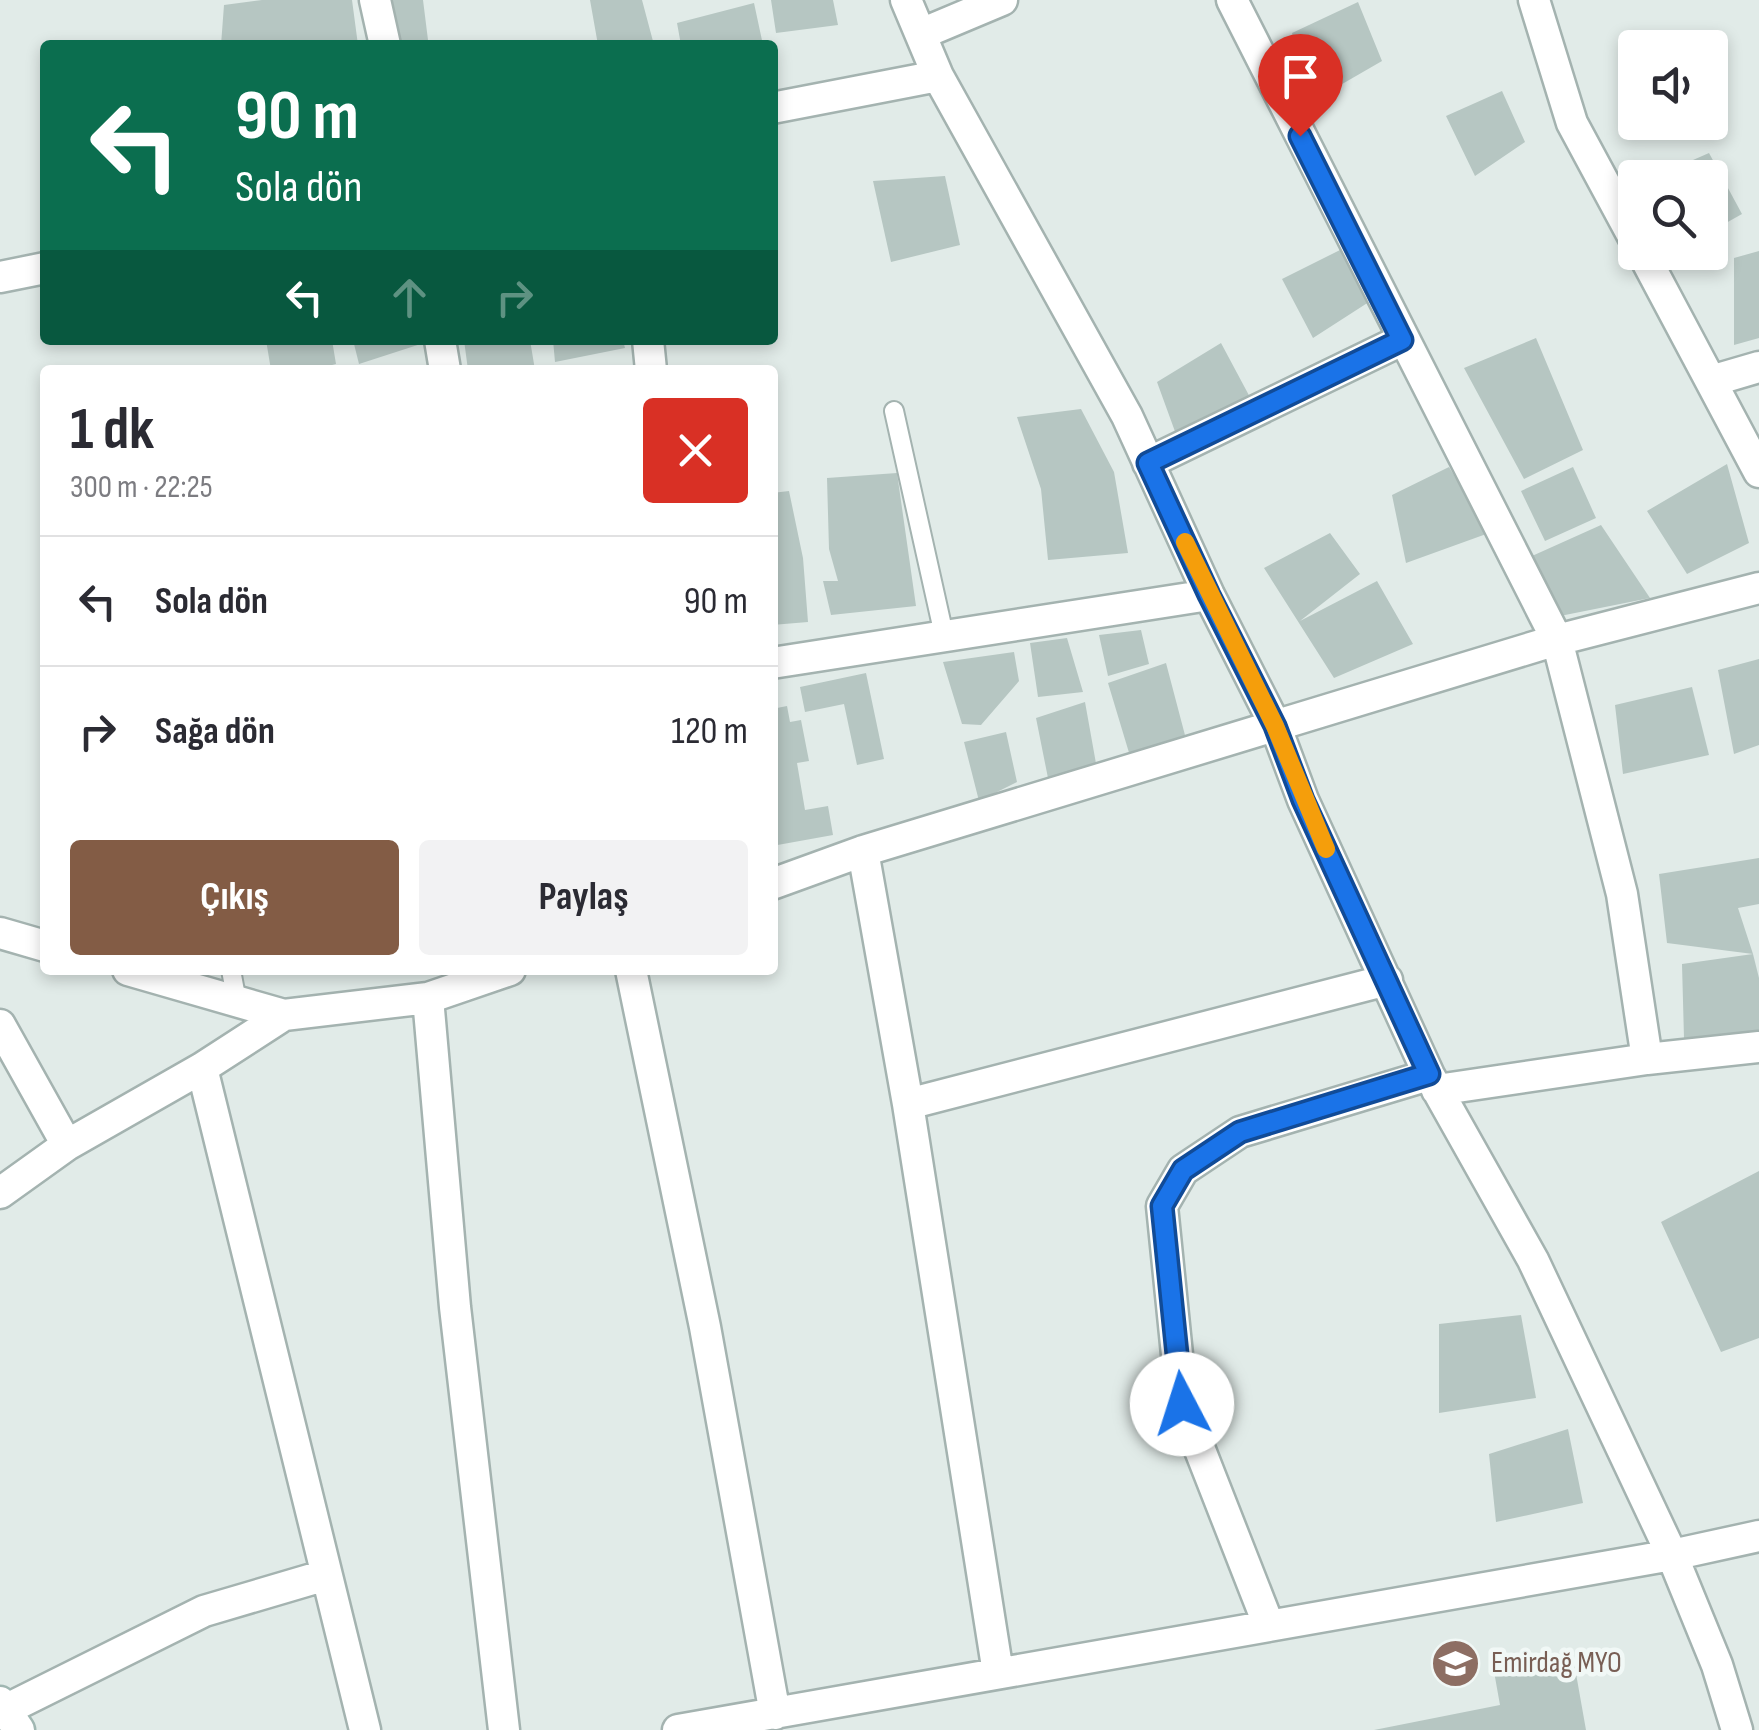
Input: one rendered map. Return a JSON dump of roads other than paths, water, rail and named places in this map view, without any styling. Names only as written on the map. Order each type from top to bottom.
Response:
[{"type":"street","points":[[375,0],[383,40]]},
{"type":"street","points":[[906,0],[938,76],[1118,399],[1275,726],[1303,800],[1433,1082],[1534,1260],[1672,1555],[1717,1665],[1738,1730]]},
{"type":"street","points":[[921,34],[1002,0]]},
{"type":"street","points":[[1232,0],[1557,640],[1622,894],[1647,1059]]},
{"type":"street","points":[[1534,0],[1572,123],[1618,208]]},
{"type":"street","points":[[778,107],[938,76]]},
{"type":"street","points":[[0,277],[40,269]]},
{"type":"street","points":[[1652,270],[1759,472]]},
{"type":"street","points":[[1148,463],[1402,340]]},
{"type":"street","points":[[1711,382],[1759,367]]},
{"type":"street","points":[[778,882],[864,850],[1557,640],[1759,588]]},
{"type":"street","points":[[778,662],[1209,595]]},
{"type":"street","points":[[864,850],[998,1673]]},
{"type":"street","points":[[0,933],[40,945]]},
{"type":"street","points":[[145,975],[284,1015],[428,998],[495,975]]},
{"type":"street","points":[[631,975],[705,1327],[776,1722]]},
{"type":"street","points":[[908,1104],[1387,980]]},
{"type":"street","points":[[428,998],[455,1307],[504,1730]]},
{"type":"street","points":[[0,1193],[67,1146],[284,1015]]},
{"type":"street","points":[[0,1025],[67,1146]]},
{"type":"street","points":[[1269,1626],[1182,1404],[1162,1206],[1183,1170],[1240,1132],[1433,1082],[1759,1047]]},
{"type":"street","points":[[202,1068],[364,1730]]},
{"type":"street","points":[[678,1730],[776,1722],[998,1673],[1672,1555],[1759,1536]]},
{"type":"street","points":[[8,1714],[204,1611],[326,1575]]},
{"type":"lane","points":[[894,411],[944,635]]},
{"type":"lane","points":[[232,975],[237,1002]]},
{"type":"place","name":"Emirdağ MYO","points":[[1456,1663]]}]
